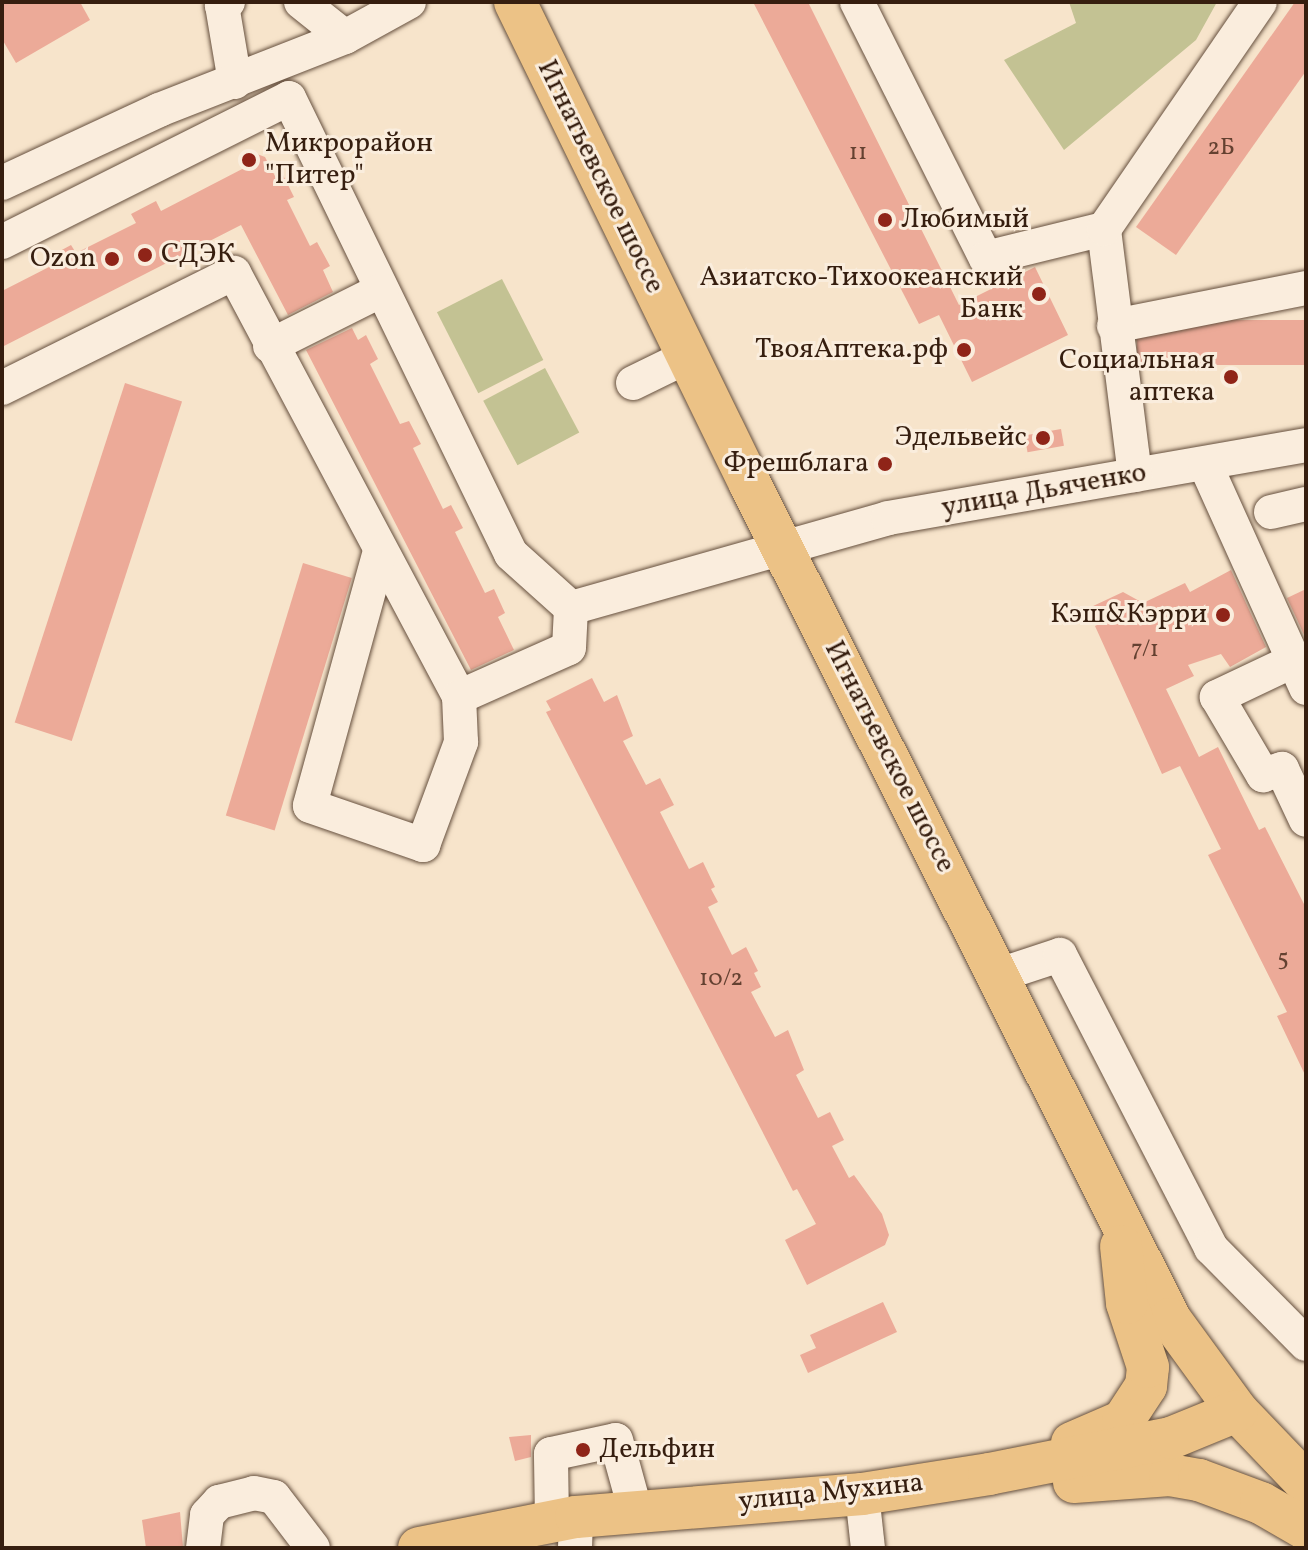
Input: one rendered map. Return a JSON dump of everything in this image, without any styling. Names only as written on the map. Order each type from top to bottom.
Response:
[{"type":"main road","name":"Игнатьевское шоссе","points":[[515,2],[1121,1227],[1176,1330],[1237,1411],[1306,1483]]},
{"type":"main road","points":[[989,1474],[1099,1433],[1136,1406],[1148,1367],[1127,1303],[1121,1227]]},
{"type":"main road","name":"улица Мухина","points":[[419,1548],[568,1529],[635,1509],[862,1494],[989,1474],[1171,1438],[1237,1411]]},
{"type":"main road","points":[[989,1474],[1082,1483],[1170,1475],[1261,1503],[1306,1529]]},
{"type":"street","points":[[228,2],[222,5],[235,82]]},
{"type":"street","points":[[301,2],[345,37]]},
{"type":"street","points":[[2,183],[159,110],[345,37],[409,2]]},
{"type":"street","points":[[857,2],[986,258],[1104,229]]},
{"type":"street","points":[[1135,475],[1104,229],[1260,2]]},
{"type":"street","points":[[2,242],[289,98],[511,554],[571,608],[569,648],[459,697]]},
{"type":"street","points":[[159,110],[182,151]]},
{"type":"street","points":[[2,388],[234,273],[270,346],[459,697],[461,742],[423,845],[310,806],[380,551]]},
{"type":"street","points":[[1114,326],[1306,288]]},
{"type":"street","points":[[270,346],[382,290]]},
{"type":"street","points":[[633,383],[688,356]]},
{"type":"street","name":"улица Дьяченко","points":[[571,608],[784,545],[888,518],[1306,445]]},
{"type":"street","points":[[1205,464],[1302,674],[1217,697],[1263,775],[1282,769],[1306,820]]},
{"type":"street","points":[[1271,512],[1306,504]]},
{"type":"street","points":[[999,975],[1060,955],[1211,1248],[1306,1344]]},
{"type":"street","points":[[568,1529],[551,1454],[616,1440],[635,1509]]},
{"type":"street","points":[[203,1548],[207,1515],[219,1502],[254,1493],[274,1497],[313,1548]]},
{"type":"street","points":[[862,1494],[868,1548]]},
{"type":"shaded area","points":[[1069,2],[1217,2],[1196,40],[1064,150],[1004,60],[1076,23]]},
{"type":"shaded area","points":[[502,279],[543,360],[478,393],[437,312]]},
{"type":"shaded area","points":[[545,368],[579,432],[517,465],[483,401]]},
{"type":"building","points":[[2,2],[80,2],[90,20],[16,63],[2,39]]},
{"type":"building","points":[[753,2],[808,2],[959,305],[1035,267],[1068,335],[972,382],[939,315],[919,324]]},
{"type":"building","points":[[1295,2],[1306,2],[1306,71],[1176,255],[1136,227]]},
{"type":"building","points":[[257,154],[265,157],[276,178],[283,175],[294,197],[287,200],[310,246],[317,242],[330,266],[323,270],[333,292],[288,315],[241,225],[2,347],[2,291],[51,266],[47,258],[71,245],[76,253],[136,223],[131,214],[156,201],[161,211],[248,166]]},
{"type":"building","points":[[1137,320],[1306,320],[1306,365],[1137,365]]},
{"type":"building","points":[[352,328],[358,340],[366,335],[378,359],[370,364],[400,424],[409,421],[421,444],[413,448],[443,509],[451,505],[463,528],[455,532],[485,593],[494,589],[505,613],[498,617],[514,650],[471,670],[306,350]]},
{"type":"building","points":[[125,383],[182,402],[72,741],[15,723]]},
{"type":"building","points":[[1061,429],[1064,446],[1028,452],[1025,435]]},
{"type":"building","points":[[303,563],[352,578],[275,830],[226,815]]},
{"type":"building","points":[[1231,570],[1266,647],[1230,667],[1221,654],[1188,665],[1194,676],[1166,689],[1199,757],[1218,747],[1259,830],[1265,827],[1306,908],[1306,1077],[1277,1016],[1287,1012],[1208,855],[1221,849],[1180,766],[1162,774],[1095,626],[1113,617],[1091,607],[1123,592],[1143,603],[1185,583],[1190,592]]},
{"type":"building","points":[[1306,589],[1306,639],[1287,598]]},
{"type":"building","points":[[592,678],[604,702],[617,695],[633,736],[623,741],[646,785],[660,778],[674,805],[660,812],[689,869],[703,862],[715,887],[711,889],[718,902],[708,907],[732,955],[746,947],[758,971],[754,973],[761,987],[751,992],[775,1037],[788,1030],[804,1070],[796,1075],[818,1118],[830,1112],[844,1140],[832,1146],[849,1178],[854,1175],[882,1214],[889,1235],[885,1245],[807,1285],[785,1240],[816,1224],[797,1189],[793,1191],[546,712],[551,710],[546,701]]},
{"type":"building","points":[[883,1302],[897,1332],[808,1373],[800,1355],[816,1348],[810,1335]]},
{"type":"building","points":[[531,1435],[531,1457],[515,1461],[509,1437]]},
{"type":"building","points":[[180,1512],[183,1548],[146,1548],[142,1520]]},
{"type":"place","name":"Микрорайон \"Питер\"","points":[[249,160]]},
{"type":"place","name":"Любимый","points":[[885,220]]},
{"type":"place","name":"СДЭК","points":[[145,255]]},
{"type":"place","name":"Ozon","points":[[112,259]]},
{"type":"place","name":"Азиатско-Тихоокеанский Банк","points":[[1039,294]]},
{"type":"place","name":"ТвояАптека.рф","points":[[964,350]]},
{"type":"place","name":"Социальная аптека","points":[[1231,377]]},
{"type":"place","name":"Эдельвейс","points":[[1043,438]]},
{"type":"place","name":"Фрешблага","points":[[885,464]]},
{"type":"place","name":"Кэш&Кэрри","points":[[1223,615]]},
{"type":"place","name":"Дельфин","points":[[583,1450]]}]
